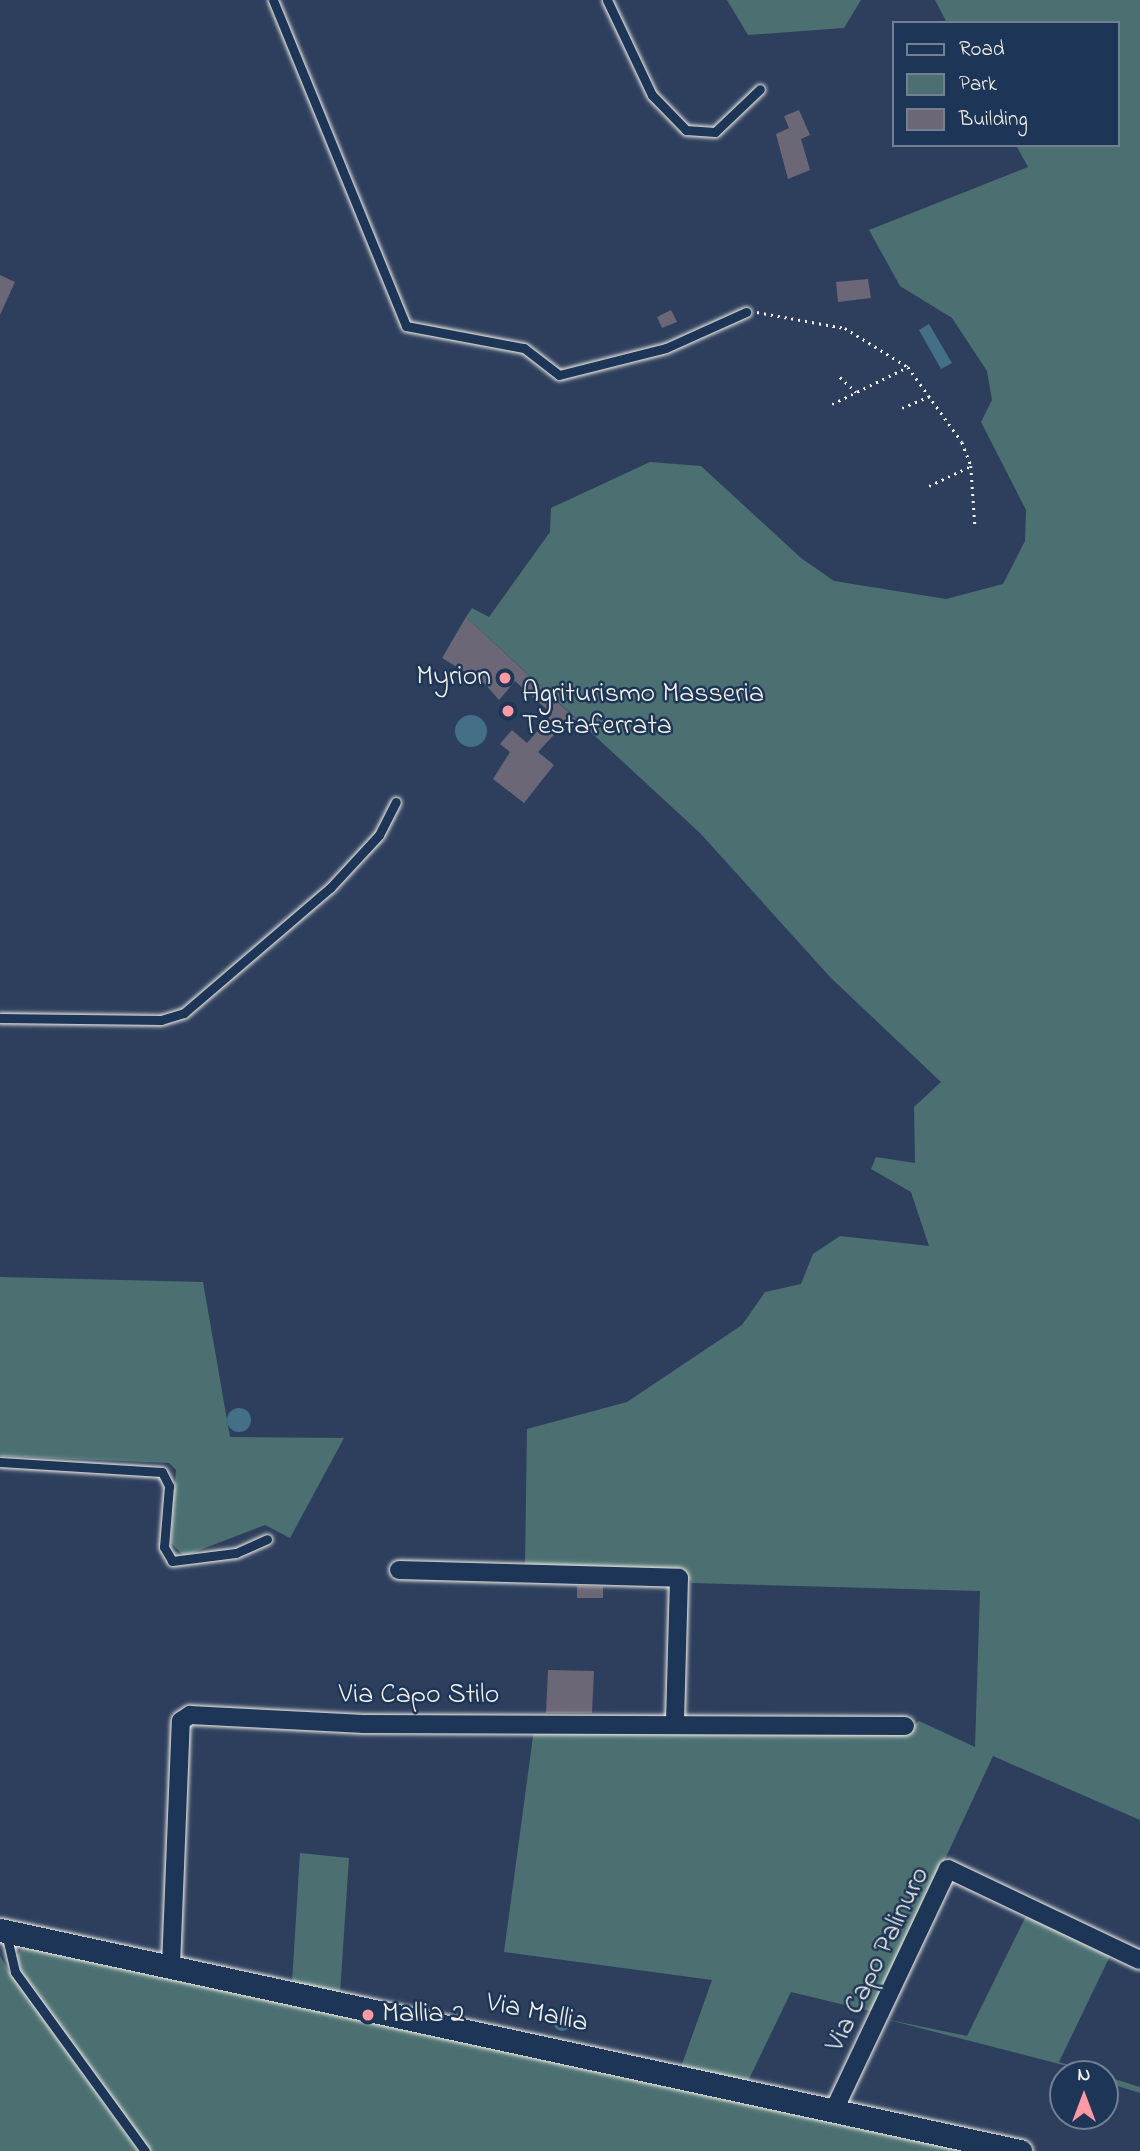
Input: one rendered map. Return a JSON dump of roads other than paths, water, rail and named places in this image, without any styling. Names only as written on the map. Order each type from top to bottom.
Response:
[{"type":"street","points":[[400,1570],[679,1577],[675,1724]]},
{"type":"street","name":"Via Capo Stilo","points":[[171,1966],[181,1721],[190,1715],[364,1724],[905,1726]]},
{"type":"street","name":"Via Capo Palinuro","points":[[835,2108],[948,1869],[1140,1960]]},
{"type":"street","name":"Via Mallia","points":[[3,1930],[835,2108],[1020,2151]]},
{"type":"lane","points":[[273,0],[406,326],[524,348],[559,375],[666,348],[746,312]]},
{"type":"lane","points":[[607,0],[652,95],[687,130],[715,132],[760,89]]},
{"type":"lane","points":[[0,1018],[161,1020],[184,1013],[330,888],[379,835],[396,802]]},
{"type":"lane","points":[[0,1462],[162,1472],[169,1486],[164,1547],[172,1561],[236,1553],[267,1539]]},
{"type":"lane","points":[[3,1930],[15,1972],[145,2151]]},
{"type":"water","points":[[929,324],[952,363],[941,369],[919,330]]},
{"type":"water","points":[[471,715],[483,719],[487,731],[483,743],[471,747],[459,743],[455,731],[459,719]]},
{"type":"water","points":[[239,1408],[248,1411],[251,1420],[248,1429],[239,1432],[230,1429],[227,1420],[230,1411]]},
{"type":"water","points":[[558,2013],[566,2013],[571,2022],[569,2029],[558,2031],[553,2026],[553,2018]]},
{"type":"place","name":"Myrion","points":[[505,678]]},
{"type":"place","name":"Agriturismo Masseria Testaferrata","points":[[508,711]]},
{"type":"place","name":"Mallia 2","points":[[368,2015]]}]
